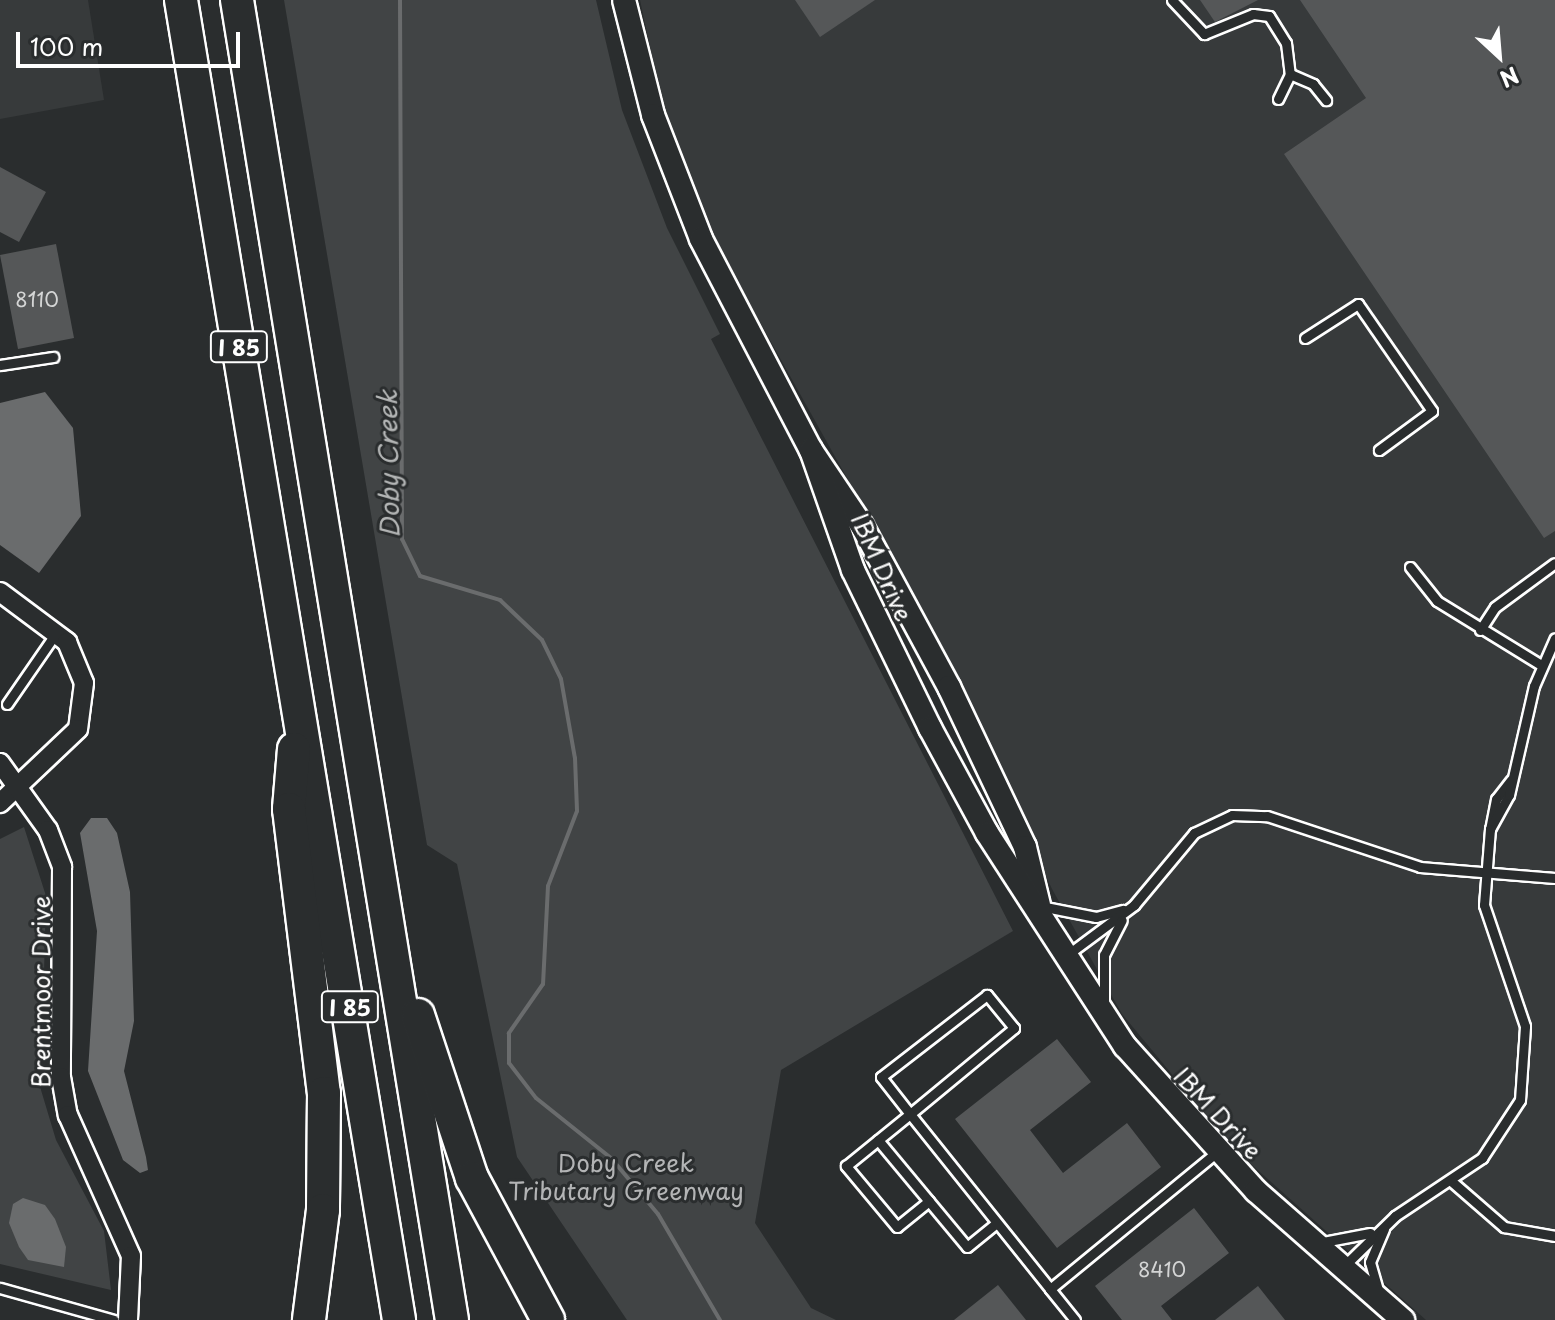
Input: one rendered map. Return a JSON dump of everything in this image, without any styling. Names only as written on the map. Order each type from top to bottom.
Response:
[{"type":"highway","name":"I 85","points":[[181,0],[399,1320]]},
{"type":"highway","name":"I 85","points":[[237,0],[452,1320]]},
{"type":"highway","points":[[297,694],[289,809],[324,1093],[323,1210],[309,1320]]},
{"type":"highway","points":[[397,968],[472,1178],[548,1320]]},
{"type":"street","name":"IBM Drive","points":[[624,0],[679,188],[811,450],[862,526],[949,687],[1025,847],[1039,905]]},
{"type":"street","name":"IBM Drive","points":[[811,450],[833,523],[906,681],[987,833],[1039,905],[1110,1023],[1217,1152],[1397,1315]]},
{"type":"street","points":[[0,592],[56,633],[78,659],[84,683],[78,729],[0,803]]},
{"type":"street","name":"Brentmoor Drive","points":[[0,763],[62,867],[61,1077],[68,1115],[131,1256],[128,1320]]},
{"type":"lane","points":[[1172,0],[1204,34],[1253,14],[1269,16],[1286,43],[1290,74],[1278,99]]},
{"type":"lane","points":[[1290,74],[1313,84],[1326,100]]},
{"type":"lane","points":[[1305,338],[1358,304],[1432,411],[1379,450]]},
{"type":"lane","points":[[0,365],[53,357]]},
{"type":"lane","points":[[1480,630],[1495,607],[1555,563]]},
{"type":"lane","points":[[1410,567],[1430,595],[1480,630],[1541,665]]},
{"type":"lane","points":[[7,704],[56,633]]},
{"type":"lane","points":[[1312,1240],[1350,1242],[1450,1180],[1500,1139],[1526,1073],[1525,1026],[1486,917],[1483,874],[1496,799],[1511,780],[1541,665],[1555,638]]},
{"type":"lane","points":[[1110,1023],[1104,955],[1134,905],[1194,833],[1238,814],[1267,816],[1403,864],[1483,874],[1555,878]]},
{"type":"lane","points":[[1039,905],[1096,917],[1134,905]]},
{"type":"lane","points":[[1067,955],[1134,905]]},
{"type":"lane","points":[[929,1201],[897,1227],[846,1166],[910,1114],[1014,1028],[987,995],[881,1077],[910,1114],[997,1223],[1075,1320]]},
{"type":"lane","points":[[878,1140],[967,1247],[997,1223]]},
{"type":"lane","points":[[1050,1289],[1217,1152]]},
{"type":"lane","points":[[1450,1180],[1491,1220],[1553,1236]]},
{"type":"lane","points":[[1343,1267],[1390,1220]]},
{"type":"lane","points":[[1390,1220],[1370,1262],[1397,1315]]},
{"type":"lane","points":[[0,1288],[114,1320]]},
{"type":"shaded area","points":[[0,0],[88,0],[104,100],[0,119]]},
{"type":"shaded area","points":[[640,0],[1555,0],[1555,1320],[1426,1320],[1234,1149],[1122,1014],[1052,889],[920,609],[707,227],[667,127]]},
{"type":"shaded area","points":[[45,392],[73,428],[81,516],[39,573],[0,545],[0,403]]},
{"type":"shaded area","points":[[91,818],[107,818],[117,833],[130,892],[134,1021],[124,1071],[146,1157],[148,1170],[140,1173],[123,1160],[88,1071],[97,931],[80,833]]},
{"type":"shaded area","points":[[23,1198],[45,1205],[55,1219],[66,1247],[64,1267],[28,1260],[19,1247],[9,1223],[13,1204]]},
{"type":"green space","name":"Doby Creek Tributary Greenway","points":[[284,0],[596,0],[622,110],[667,228],[720,334],[711,339],[1013,931],[781,1070],[755,1223],[811,1308],[836,1320],[627,1320],[517,1157],[457,864],[427,845]]},
{"type":"green space","points":[[24,827],[46,896],[41,1090],[56,1140],[104,1231],[111,1290],[0,1264],[0,839]]},
{"type":"building","points":[[795,0],[875,0],[820,37]]},
{"type":"building","points":[[1200,0],[1258,0],[1215,22]]},
{"type":"building","points":[[1300,0],[1555,0],[1555,531],[1544,538],[1284,154],[1366,98]]},
{"type":"building","points":[[0,167],[46,192],[19,242],[0,232]]},
{"type":"building","points":[[56,244],[74,338],[18,349],[0,255]]},
{"type":"building","points":[[1057,1039],[1091,1082],[1030,1130],[1063,1173],[1127,1123],[1161,1167],[1057,1248],[955,1119]]},
{"type":"building","points":[[1194,1208],[1229,1253],[1161,1306],[1172,1320],[1122,1320],[1095,1286]]},
{"type":"building","points":[[998,1285],[1026,1320],[954,1320]]},
{"type":"building","points":[[1258,1286],[1285,1320],[1215,1320]]},
{"type":"waterway","name":"Doby Creek","points":[[400,0],[402,539],[420,576],[500,600],[542,640],[561,679],[575,758],[577,811],[548,886],[543,984],[509,1033],[509,1063],[536,1098],[611,1158],[658,1214],[720,1320]]}]
